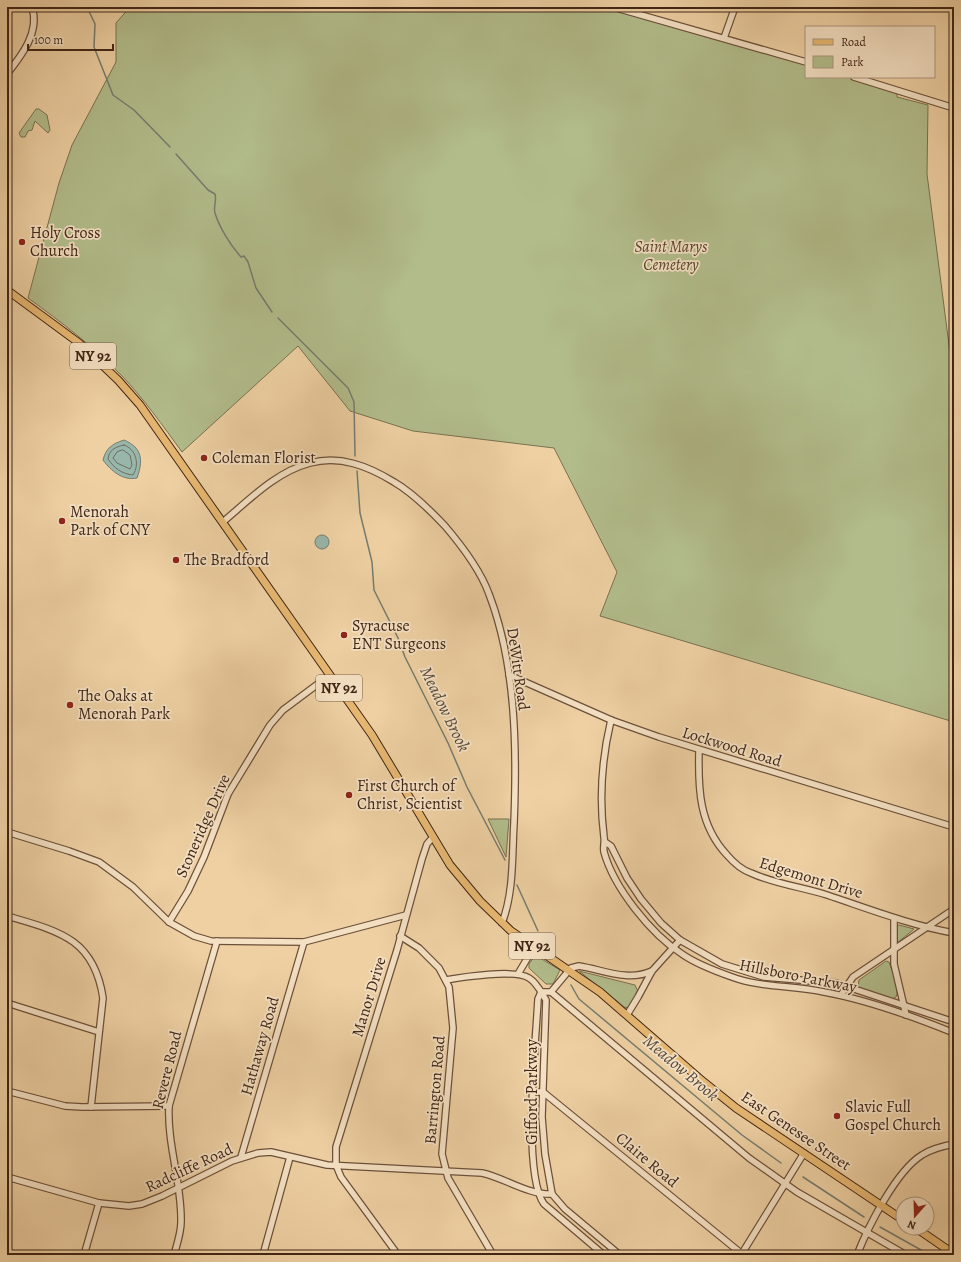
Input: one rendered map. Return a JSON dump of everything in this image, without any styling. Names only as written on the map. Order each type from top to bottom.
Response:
[{"type":"main road","name":"East Genesee Street","points":[[7,290],[67,333],[118,380],[140,405],[224,521],[372,735],[433,838],[462,881],[502,923],[534,947],[600,992],[700,1079],[736,1108],[895,1214]]},
{"type":"main road","points":[[928,1236],[954,1254]]},
{"type":"street","points":[[7,74],[27,46],[32,35],[34,13],[32,7]]},
{"type":"street","points":[[613,7],[805,62]]},
{"type":"street","points":[[724,38],[735,7]]},
{"type":"street","points":[[857,78],[954,108]]},
{"type":"street","name":"DeWitt Road","points":[[224,521],[270,482],[290,470],[309,463],[346,461],[360,465],[384,476],[416,497],[457,541],[474,566],[489,593],[500,626],[509,675],[513,716],[515,789],[510,893],[508,908],[502,923]]},
{"type":"street","name":"Stoneridge Drive","points":[[169,922],[194,878],[228,794],[270,725],[283,710],[330,675]]},
{"type":"street","name":"Lockwood Road","points":[[509,675],[611,720],[699,750],[954,827]]},
{"type":"street","name":"Hillsboro Parkway","points":[[611,720],[606,741],[601,791],[601,816],[605,842],[604,850],[621,887],[639,913],[673,948],[694,961],[732,977],[759,985],[809,989],[841,995],[906,1015],[954,1033]]},
{"type":"street","name":"Edgemont Drive","points":[[699,750],[698,784],[701,807],[714,840],[731,860],[752,874],[772,881],[821,893],[926,928],[954,933]]},
{"type":"street","points":[[7,832],[70,851],[99,862],[133,887],[169,922],[194,936],[217,941],[304,942],[406,915]]},
{"type":"street","name":"Manor Drive","points":[[336,1166],[336,1148],[340,1131],[355,1088],[427,844],[433,838]]},
{"type":"street","name":"Hillsboro Parkway","points":[[605,842],[610,846],[627,878],[641,899],[661,923],[680,940],[722,964],[753,974],[770,977],[817,980],[845,986],[954,1022]]},
{"type":"street","points":[[841,995],[845,986],[853,977],[954,909]]},
{"type":"street","points":[[7,916],[57,932],[73,941],[89,956],[101,983],[103,998],[91,1107]]},
{"type":"street","points":[[894,918],[894,964],[906,1015]]},
{"type":"street","name":"Barrington Road","points":[[400,936],[419,948],[439,968],[446,980],[452,1001],[453,1028],[452,1052],[442,1145],[445,1170],[448,1178],[493,1255]]},
{"type":"street","points":[[627,1015],[652,971],[680,940]]},
{"type":"street","name":"Revere Road","points":[[174,1255],[181,1224],[170,1133],[169,1106],[217,941]]},
{"type":"street","name":"Hathaway Road","points":[[241,1158],[304,942]]},
{"type":"street","points":[[446,980],[475,976],[518,974],[534,947]]},
{"type":"street","points":[[551,992],[568,970],[579,966],[633,977],[652,971]]},
{"type":"street","name":"Gifford Parkway","points":[[518,974],[528,977],[536,983],[546,1000],[543,1132],[548,1179],[552,1194]]},
{"type":"street","points":[[541,992],[551,992],[749,1158],[785,1184],[906,1255]]},
{"type":"street","name":"Gifford Parkway","points":[[538,1193],[533,1148],[533,1092],[538,999],[541,992]]},
{"type":"street","points":[[7,1003],[100,1032]]},
{"type":"street","points":[[7,1091],[65,1106],[169,1106]]},
{"type":"street","points":[[533,1092],[543,1092]]},
{"type":"street","name":"Claire Road","points":[[543,1092],[742,1254]]},
{"type":"street","points":[[857,1255],[882,1205],[902,1174],[914,1161],[932,1150],[954,1144]]},
{"type":"street","name":"Radcliffe Road","points":[[7,1177],[99,1203],[121,1206],[142,1204],[241,1158],[249,1155],[271,1152],[318,1164],[336,1166],[482,1172],[499,1177],[538,1193]]},
{"type":"street","points":[[742,1254],[804,1153]]},
{"type":"street","points":[[262,1255],[290,1157]]},
{"type":"street","points":[[336,1166],[345,1184],[398,1255]]},
{"type":"street","points":[[538,1193],[552,1194],[565,1209],[620,1255]]},
{"type":"street","points":[[538,1193],[544,1204],[604,1255]]},
{"type":"street","points":[[84,1255],[99,1203]]},
{"type":"green space","name":"Saint Marys Cemetery","points":[[130,7],[613,7],[805,62],[805,78],[857,78],[897,90],[897,97],[928,105],[927,174],[954,384],[954,722],[600,616],[617,572],[554,448],[413,431],[350,411],[298,346],[182,452],[146,403],[111,365],[65,325],[28,298],[59,183],[72,145],[116,62],[116,23]]},
{"type":"green space","points":[[36,109],[39,109],[47,115],[50,130],[48,133],[35,121],[32,130],[28,131],[25,137],[21,137],[19,133]]},
{"type":"green space","points":[[488,819],[509,819],[506,857]]},
{"type":"green space","points":[[899,925],[914,929],[897,943],[897,926]]},
{"type":"green space","points":[[534,957],[540,958],[560,970],[553,984],[546,984],[529,968],[529,964]]},
{"type":"green space","points":[[886,961],[889,962],[895,980],[897,989],[896,997],[892,999],[858,988],[859,980]]},
{"type":"green space","points":[[579,971],[635,985],[638,992],[629,1008],[624,1007]]},
{"type":"water","points":[[124,440],[135,447],[140,456],[141,461],[137,478],[132,479],[122,477],[110,468],[103,460],[110,447]]},
{"type":"water","points":[[322,535],[327,537],[329,542],[327,547],[322,549],[317,547],[315,542],[317,537]]},
{"type":"waterway","name":"Meadow Brook","points":[[87,7],[95,24],[94,47],[113,95],[134,110],[170,147]]},
{"type":"waterway","name":"Meadow Brook","points":[[176,154],[208,190],[215,194],[215,211],[219,224],[233,247],[241,257],[244,256],[248,262],[256,288],[272,312]]},
{"type":"waterway","name":"Meadow Brook","points":[[278,318],[348,388],[354,402],[355,456]]},
{"type":"waterway","name":"Meadow Brook","points":[[357,471],[360,513],[372,562],[374,590],[398,638],[405,657],[448,743],[467,787],[505,860]]},
{"type":"waterway","name":"Meadow Brook","points":[[517,885],[538,931]]},
{"type":"waterway","name":"Meadow Brook","points":[[571,985],[579,999],[742,1135],[781,1163]]},
{"type":"waterway","name":"Meadow Brook","points":[[803,1177],[864,1217]]},
{"type":"waterway","name":"Meadow Brook","points":[[880,1227],[930,1255]]},
{"type":"place","name":"Holy Cross Church","points":[[22,242]]},
{"type":"place","name":"Coleman Florist","points":[[204,458]]},
{"type":"place","name":"Menorah Park of CNY","points":[[62,521]]},
{"type":"place","name":"The Bradford","points":[[176,560]]},
{"type":"place","name":"Syracuse ENT Surgeons","points":[[344,635]]},
{"type":"place","name":"The Oaks at Menorah Park","points":[[70,705]]},
{"type":"place","name":"First Church of Christ, Scientist","points":[[349,795]]},
{"type":"place","name":"Slavic Full Gospel Church","points":[[837,1116]]}]
